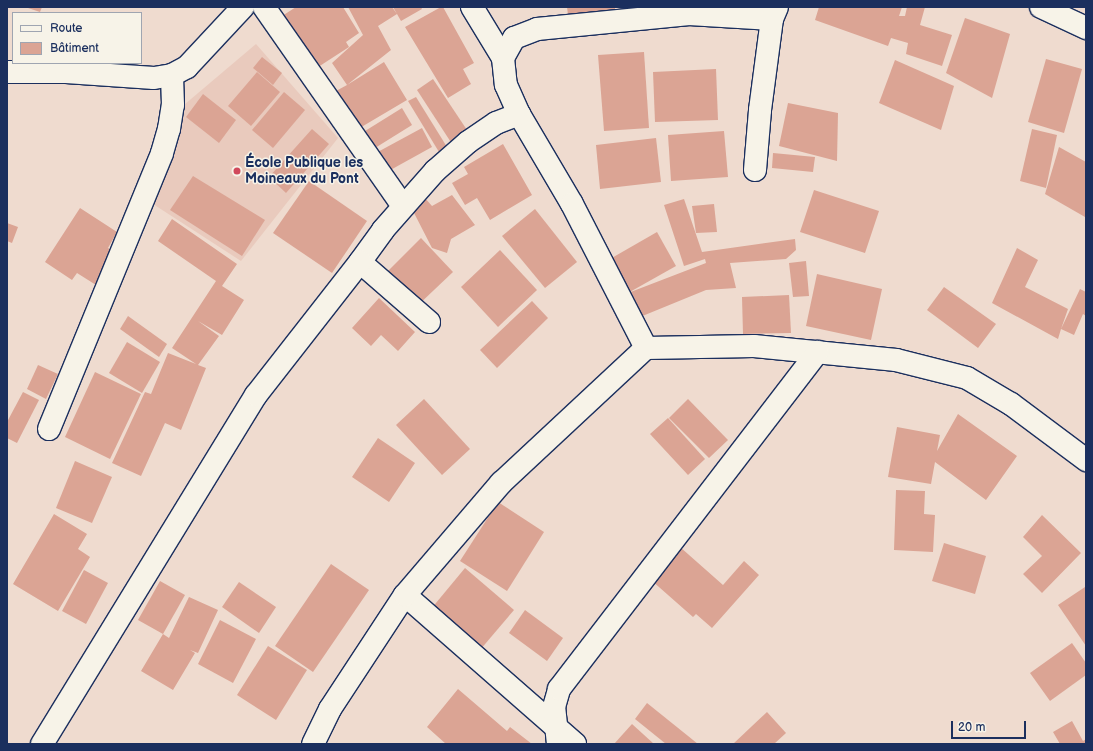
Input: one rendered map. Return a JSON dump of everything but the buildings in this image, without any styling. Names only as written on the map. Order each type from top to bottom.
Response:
[{"type":"street","points":[[7,72],[66,72],[154,78],[172,75],[187,67],[243,7]]},
{"type":"street","points":[[264,7],[403,206]]},
{"type":"street","points":[[472,7],[503,58],[506,85],[519,114],[572,204],[646,348]]},
{"type":"street","points":[[1041,7],[1086,28]]},
{"type":"street","points":[[503,58],[514,38],[537,29],[689,14],[774,13],[760,110],[755,170]]},
{"type":"street","points":[[49,429],[162,153],[169,129],[173,105],[172,75]]},
{"type":"street","points":[[42,744],[256,395],[403,206],[435,171],[468,142],[496,123],[519,114]]},
{"type":"street","points":[[360,262],[429,322]]},
{"type":"street","points":[[313,744],[330,709],[405,595],[501,483],[646,348],[754,346],[896,360],[967,378],[1011,404],[1086,460]]},
{"type":"street","points":[[557,736],[554,707],[559,689],[818,352]]},
{"type":"street","points":[[405,595],[557,736],[575,744]]},
{"type":"shaded area","name":"École Publique les Moineaux du Pont","points":[[256,44],[338,138],[241,261],[153,204],[178,110]]},
{"type":"place","name":"École Publique les Moineaux du Pont","points":[[237,171]]}]
